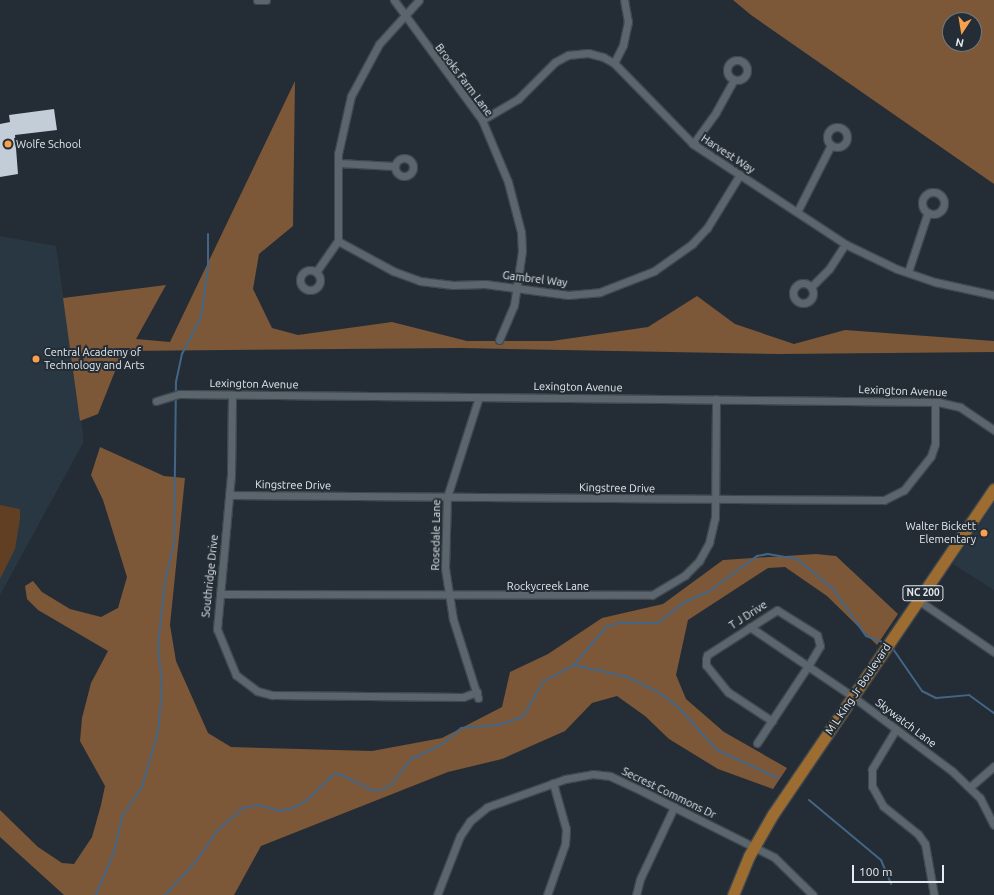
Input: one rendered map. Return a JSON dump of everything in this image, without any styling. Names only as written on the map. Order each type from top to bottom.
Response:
[{"type":"main road","name":"M L King Jr Boulevard","points":[[733,895],[754,848],[852,696],[994,489]]},
{"type":"street","points":[[257,0],[266,0]]},
{"type":"street","name":"Brooks Farm Lane","points":[[394,0],[404,16],[482,120],[508,182],[521,232],[517,289],[514,305],[499,340]]},
{"type":"street","points":[[316,272],[338,242],[338,163],[342,129],[358,83],[379,44],[419,0]]},
{"type":"street","points":[[614,63],[623,45],[628,22],[624,0]]},
{"type":"street","name":"Harvest Way","points":[[482,120],[518,99],[555,62],[568,55],[588,53],[614,63],[692,144],[845,244],[934,282],[994,295]]},
{"type":"street","points":[[692,144],[716,112],[734,80]]},
{"type":"street","points":[[797,212],[831,145]]},
{"type":"street","points":[[338,163],[394,166]]},
{"type":"street","name":"Gambrel Way","points":[[338,242],[393,271],[420,281],[568,295],[600,292],[654,271],[676,257],[707,228],[739,176]]},
{"type":"street","points":[[908,272],[928,212]]},
{"type":"street","points":[[811,287],[829,269],[845,244]]},
{"type":"street","name":"Lexington Avenue","points":[[156,401],[167,395],[179,394],[935,402],[960,407],[994,430]]},
{"type":"street","name":"Southridge Drive","points":[[232,395],[229,495],[217,629],[236,675],[257,691],[272,695],[455,697],[478,695]]},
{"type":"street","name":"Rosedale Lane","points":[[478,695],[453,619],[445,568],[447,497],[479,397]]},
{"type":"street","name":"Rockycreek Lane","points":[[220,594],[449,596],[652,595],[685,575],[699,561],[709,543],[715,500],[716,399]]},
{"type":"street","name":"Kingstree Drive","points":[[229,495],[715,500],[874,500],[896,496],[904,490],[932,456],[935,444],[935,402]]},
{"type":"street","points":[[918,600],[994,652]]},
{"type":"street","name":"T J Drive","points":[[757,743],[772,721],[808,666],[821,640],[782,611],[771,611],[750,627],[707,655],[706,665],[728,692],[772,721]]},
{"type":"street","name":"Skywatch Lane","points":[[750,627],[852,696],[970,787],[980,798],[994,825]]},
{"type":"street","points":[[896,729],[874,764],[872,786],[883,806],[918,834],[925,844],[934,895]]},
{"type":"street","points":[[970,787],[994,766]]},
{"type":"street","name":"Secrest Commons Dr","points":[[437,895],[460,836],[470,821],[487,807],[553,783],[593,774],[610,776],[774,857],[813,895]]},
{"type":"street","points":[[547,895],[565,844],[566,829],[553,783]]},
{"type":"street","points":[[636,895],[640,879],[674,807]]},
{"type":"shaded area","points":[[733,0],[994,0],[994,184],[751,15]]},
{"type":"shaded area","points":[[295,81],[293,226],[259,254],[253,289],[272,328],[298,335],[392,322],[467,341],[552,341],[648,327],[697,296],[735,324],[794,344],[845,330],[994,341],[994,352],[780,354],[459,348],[123,351],[98,414],[80,421],[63,298],[166,285],[136,339],[170,342]]},
{"type":"shaded area","name":"Central Academy of Technology and Arts","points":[[0,236],[56,246],[83,443],[0,595]]},
{"type":"shaded area","points":[[100,447],[164,476],[185,478],[170,625],[176,661],[208,733],[231,747],[372,751],[442,738],[502,707],[510,672],[548,654],[602,618],[663,604],[723,560],[816,554],[836,556],[898,614],[877,645],[827,596],[785,567],[768,568],[688,620],[676,675],[686,699],[724,732],[787,768],[773,789],[718,769],[669,739],[645,716],[617,696],[592,703],[565,731],[502,759],[448,772],[261,846],[234,895],[64,895],[0,837],[0,810],[38,847],[62,863],[74,864],[92,837],[101,805],[105,786],[80,741],[82,718],[91,683],[108,651],[38,610],[27,599],[25,586],[33,581],[42,592],[70,609],[101,617],[118,608],[127,577],[103,500],[91,475]]},
{"type":"shaded area","name":"Walter Bickett Elementary","points":[[994,503],[994,590],[953,564]]},
{"type":"shaded area","points":[[0,505],[20,509],[20,519],[15,549],[0,579]]},
{"type":"building","name":"Wolfe School","points":[[54,109],[57,130],[15,135],[18,174],[0,177],[0,124],[10,122],[9,115]]},
{"type":"waterway","points":[[96,895],[114,852],[122,816],[142,787],[158,732],[162,688],[158,646],[165,581],[174,545],[176,382],[182,354],[201,317],[208,268],[208,234]]},
{"type":"waterway","points":[[574,665],[606,627],[619,623],[658,623],[683,603],[708,592],[757,556],[768,554],[797,559],[833,589],[866,636],[885,643]]},
{"type":"waterway","points":[[891,646],[922,691],[936,698],[969,695],[994,713]]},
{"type":"waterway","points":[[165,895],[198,859],[216,832],[243,808],[257,805],[281,811],[293,808],[306,801],[334,774],[342,775],[371,790],[382,790],[392,784],[411,759],[441,745],[461,728],[498,725],[523,717],[543,682],[574,665],[628,677],[661,694],[678,707],[717,750],[778,778]]},
{"type":"waterway","points":[[809,800],[881,860],[891,884]]},
{"type":"place","name":"Wolfe School","points":[[8,144]]},
{"type":"place","name":"Central Academy of Technology and Arts","points":[[36,359]]},
{"type":"place","name":"Walter Bickett Elementary","points":[[984,533]]}]
